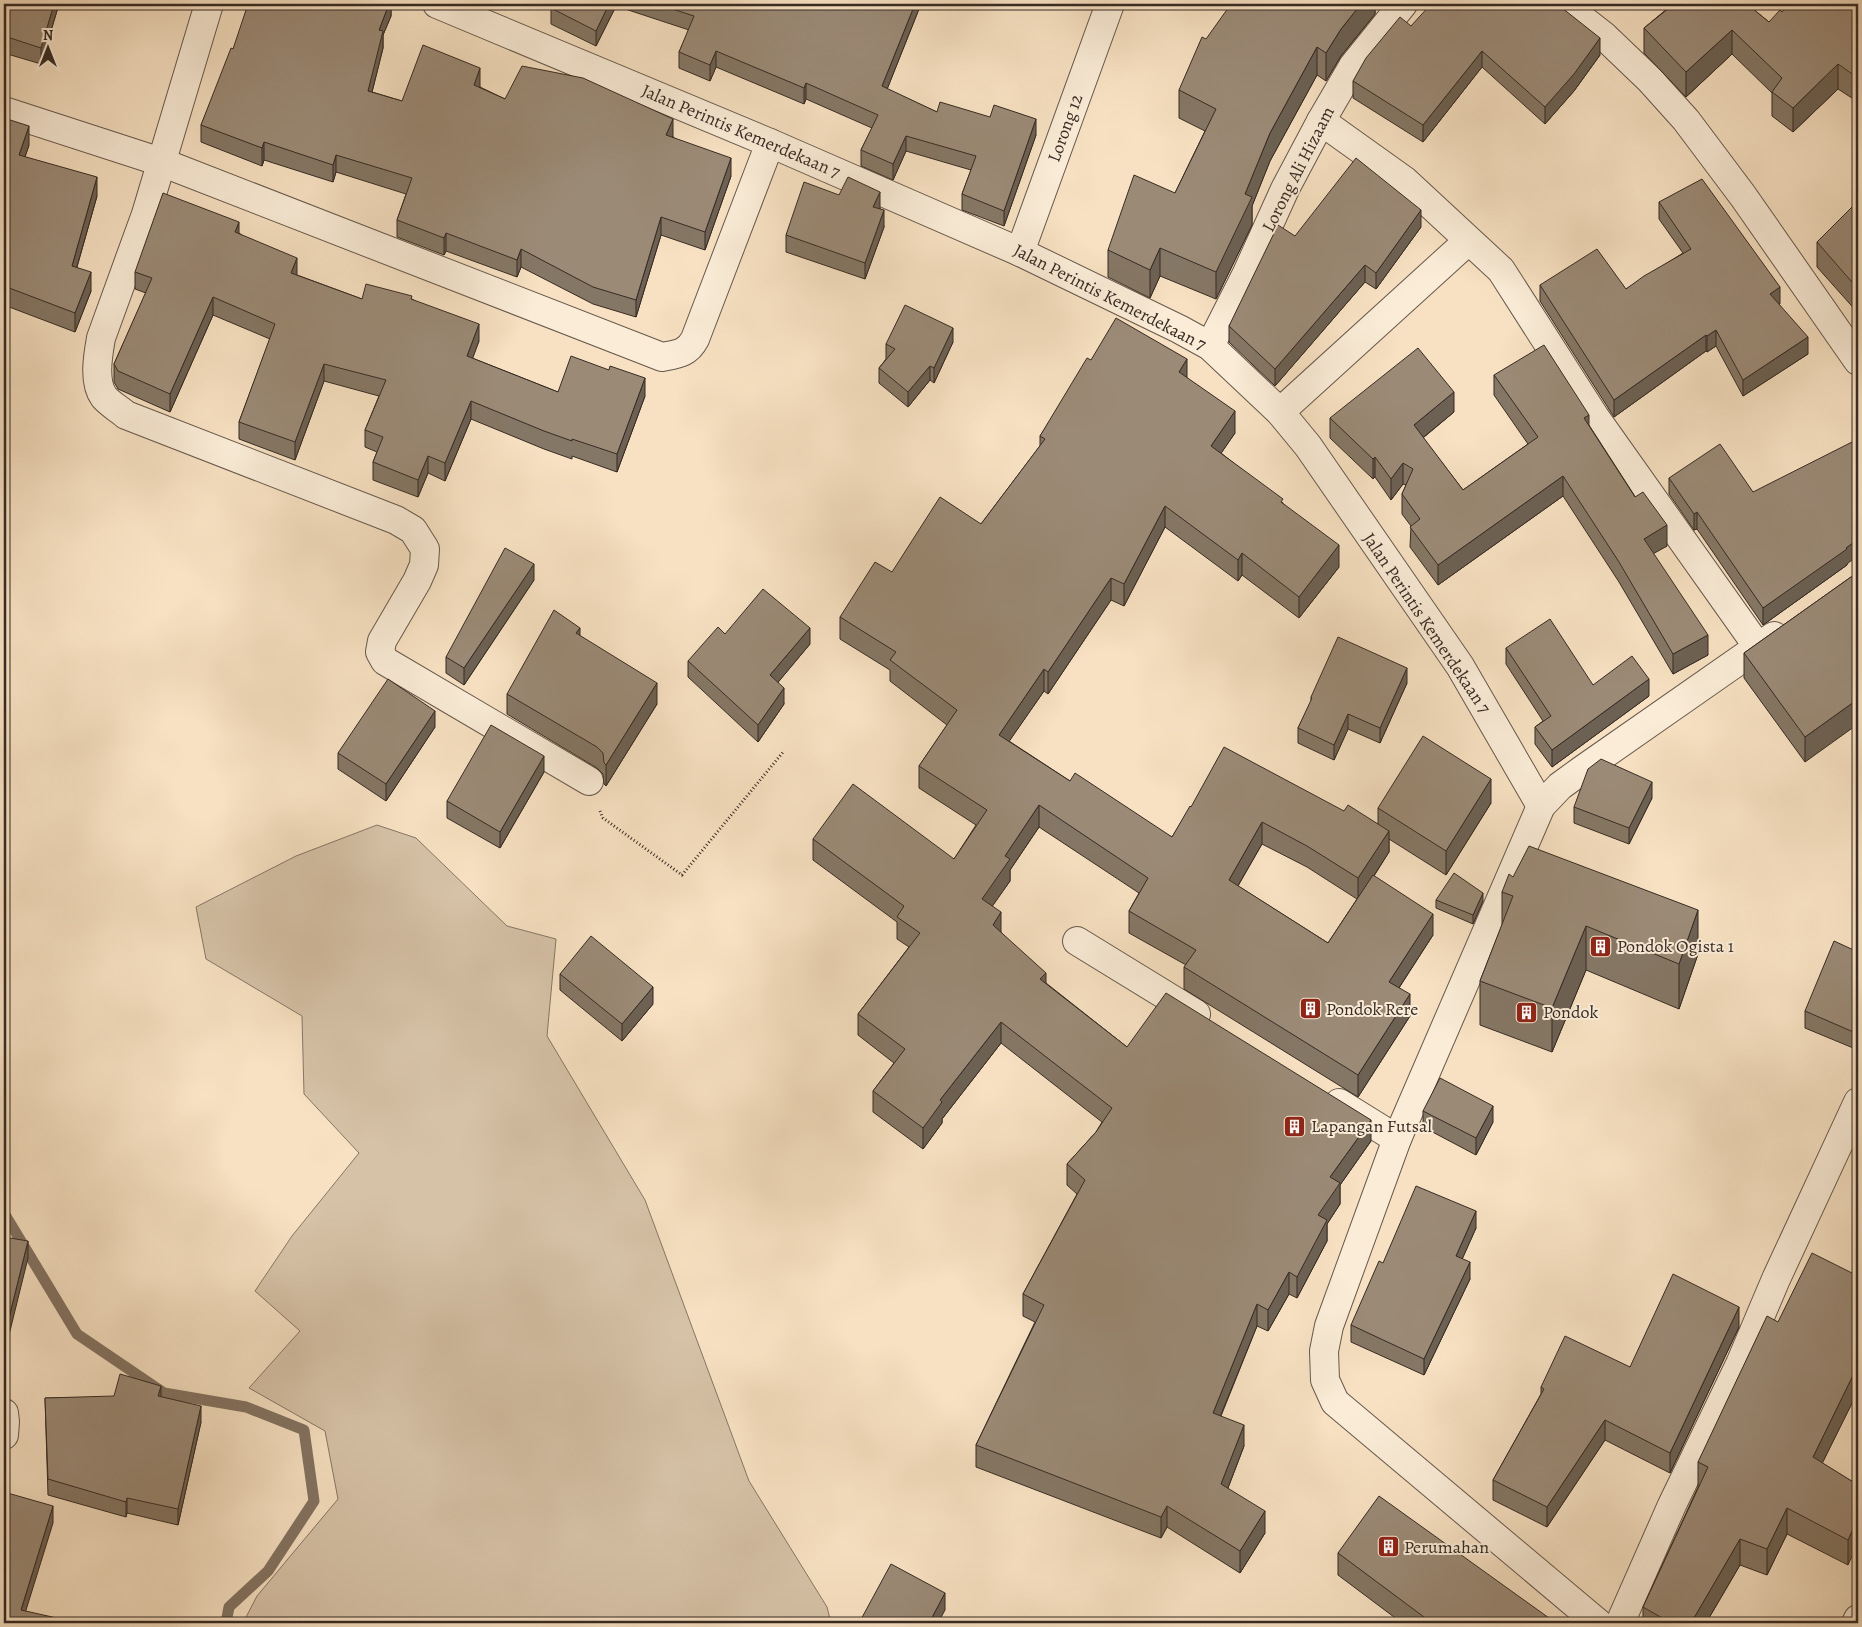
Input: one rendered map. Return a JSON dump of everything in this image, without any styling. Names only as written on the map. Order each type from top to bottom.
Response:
[{"type":"street","points":[[209,4],[146,214],[100,338],[97,378],[104,396],[126,415],[396,520],[413,530],[425,549],[424,565],[417,581],[382,641],[380,652],[385,661],[589,781]]},
{"type":"street","name":"Jalan Perintis Kemerdekaan 7","points":[[436,4],[770,143],[1020,252],[1210,346],[1280,412],[1308,446],[1460,666],[1542,806]]},
{"type":"street","name":"Lorong 12","points":[[1020,252],[1110,4]]},
{"type":"street","name":"Lorong Ali Hizaam","points":[[1210,346],[1248,273],[1285,189],[1321,121],[1353,66],[1403,4]]},
{"type":"street","points":[[1564,4],[1604,36],[1686,120],[1743,196],[1858,362]]},
{"type":"street","points":[[4,111],[161,162],[662,357],[680,354],[691,347],[770,143]]},
{"type":"street","points":[[1321,121],[1405,181],[1501,270],[1595,416],[1758,647]]},
{"type":"street","points":[[1280,412],[1468,241]]},
{"type":"street","points":[[1598,1623],[1335,1402],[1326,1380],[1324,1351],[1328,1326],[1397,1139],[1542,806],[1560,786],[1797,620]]},
{"type":"street","points":[[1077,941],[1220,1029]]},
{"type":"street","points":[[1322,1092],[1397,1139]]},
{"type":"street","points":[[1620,1623],[1672,1505],[1740,1364],[1788,1253],[1858,1102]]},
{"type":"street","points":[[4,1413],[4,1435]]},
{"type":"street","points":[[1856,1623],[1858,1619]]},
{"type":"path","points":[[589,781],[602,818],[682,875],[784,750]]},
{"type":"shaded area","points":[[377,825],[416,838],[507,926],[556,939],[547,1036],[645,1200],[749,1481],[827,1607],[831,1623],[243,1623],[257,1596],[338,1499],[325,1431],[249,1388],[300,1331],[255,1291],[292,1236],[359,1153],[304,1094],[302,1016],[206,959],[196,907],[296,856]]},
{"type":"building","points":[[4,4],[54,4],[41,48],[4,36]]},
{"type":"building","points":[[248,4],[389,4],[379,30],[383,31],[368,91],[402,101],[423,45],[480,68],[474,85],[505,99],[522,66],[583,78],[673,119],[666,135],[731,158],[705,232],[661,217],[636,300],[593,287],[521,249],[517,260],[446,233],[444,238],[397,220],[412,178],[336,155],[333,165],[264,142],[262,148],[201,125],[231,48],[233,49]]},
{"type":"building","points":[[553,4],[609,4],[596,31],[551,8]]},
{"type":"building","points":[[657,4],[915,4],[882,86],[937,112],[940,102],[990,117],[994,105],[1036,119],[1004,211],[962,194],[976,156],[906,136],[893,164],[861,150],[878,115],[806,83],[804,88],[716,51],[710,65],[679,52],[694,16]]},
{"type":"building","points":[[1231,4],[1361,4],[1341,29],[1326,53],[1317,47],[1270,133],[1245,194],[1252,197],[1216,272],[1160,248],[1150,270],[1108,250],[1134,175],[1175,193],[1216,109],[1179,90],[1202,37],[1206,39]]},
{"type":"building","points":[[1431,4],[1557,4],[1600,38],[1574,74],[1545,107],[1482,51],[1423,125],[1353,81],[1366,58],[1400,17],[1411,26]]},
{"type":"building","points":[[1674,4],[1747,4],[1769,22],[1780,10],[1782,12],[1789,4],[1858,4],[1858,78],[1838,64],[1793,108],[1772,92],[1782,78],[1732,30],[1686,72],[1644,28]]},
{"type":"building","points":[[4,118],[29,126],[19,155],[97,177],[72,266],[91,272],[75,313],[4,286]]},
{"type":"building","points":[[1356,158],[1421,210],[1376,273],[1365,265],[1275,369],[1229,326],[1278,225],[1295,236]]},
{"type":"building","points":[[848,177],[880,192],[873,207],[884,210],[865,263],[786,235],[804,182],[839,195]]},
{"type":"building","points":[[1702,179],[1780,287],[1770,294],[1808,337],[1743,380],[1716,330],[1706,335],[1614,400],[1540,285],[1597,249],[1626,289],[1644,276],[1691,249],[1659,202]]},
{"type":"building","points":[[163,193],[239,222],[235,232],[297,258],[291,273],[362,299],[366,284],[412,296],[411,299],[479,324],[467,356],[558,392],[571,356],[609,370],[610,366],[645,378],[617,454],[544,431],[471,401],[445,463],[428,456],[418,480],[373,462],[383,437],[365,430],[386,380],[324,364],[295,442],[239,422],[275,324],[213,297],[170,394],[118,371],[114,364],[152,278],[135,272]]},
{"type":"building","points":[[1858,201],[1858,289],[1817,242]]},
{"type":"building","points":[[905,305],[953,328],[934,368],[930,366],[908,392],[879,368],[895,349],[886,344]]},
{"type":"building","points":[[1116,318],[1187,359],[1179,372],[1235,411],[1211,446],[1283,499],[1281,502],[1339,545],[1299,597],[1242,553],[1238,560],[1165,506],[1124,584],[1111,578],[1048,672],[1044,669],[999,735],[1070,781],[1075,773],[1172,837],[1224,747],[1344,811],[1348,805],[1389,831],[1358,878],[1307,846],[1262,822],[1229,880],[1328,943],[1373,875],[1433,914],[1389,982],[1410,994],[1358,1075],[1184,967],[1196,950],[1129,911],[1148,878],[1039,805],[1005,856],[1010,859],[982,899],[1001,912],[993,925],[1046,973],[1040,979],[1127,1047],[1166,993],[1371,1120],[1330,1177],[1340,1183],[1318,1215],[1327,1220],[1297,1277],[1289,1272],[1268,1310],[1257,1304],[1213,1413],[1244,1425],[1221,1484],[1265,1511],[1240,1551],[1167,1506],[1161,1517],[976,1445],[1044,1305],[1023,1294],[1085,1180],[1067,1164],[1096,1132],[1112,1108],[1001,1022],[940,1100],[942,1102],[923,1128],[873,1091],[905,1049],[858,1014],[920,933],[897,917],[904,906],[813,839],[853,784],[954,859],[987,810],[919,766],[957,710],[890,660],[896,652],[840,617],[875,562],[892,572],[940,497],[981,524],[1045,439],[1040,436],[1087,358],[1091,360]]},
{"type":"building","points":[[1544,345],[1589,415],[1584,418],[1635,497],[1643,492],[1667,525],[1644,539],[1708,635],[1673,654],[1619,562],[1563,476],[1438,565],[1410,527],[1420,519],[1402,494],[1413,469],[1403,463],[1391,479],[1375,457],[1373,459],[1330,418],[1418,348],[1454,392],[1414,425],[1463,490],[1538,437],[1494,375]]},
{"type":"building","points":[[1858,439],[1858,539],[1847,549],[1763,608],[1697,512],[1694,514],[1669,478],[1720,444],[1753,492]]},
{"type":"building","points":[[505,548],[534,564],[464,668],[446,657]]},
{"type":"building","points":[[1858,572],[1858,699],[1805,737],[1744,653]]},
{"type":"building","points":[[763,589],[810,628],[770,675],[784,688],[758,725],[688,661],[718,627],[725,634]]},
{"type":"building","points":[[554,610],[580,628],[576,633],[657,683],[606,765],[603,753],[597,747],[507,694]]},
{"type":"building","points":[[1550,619],[1593,685],[1632,656],[1649,679],[1552,750],[1535,727],[1551,716],[1506,648]]},
{"type":"building","points":[[1338,637],[1407,668],[1380,728],[1348,714],[1334,745],[1298,728]]},
{"type":"building","points":[[388,679],[435,711],[386,784],[338,753]]},
{"type":"building","points":[[491,725],[544,756],[500,832],[447,801]]},
{"type":"building","points":[[1423,736],[1491,779],[1446,851],[1378,808]]},
{"type":"building","points":[[1601,759],[1652,782],[1629,828],[1574,807],[1588,769]]},
{"type":"building","points":[[1529,846],[1698,910],[1679,964],[1586,926],[1552,1008],[1480,981],[1513,896],[1502,892],[1509,874],[1513,877]]},
{"type":"building","points":[[1454,873],[1483,893],[1473,915],[1436,900]]},
{"type":"building","points":[[591,936],[653,987],[622,1024],[560,974]]},
{"type":"building","points":[[1834,941],[1858,952],[1858,1034],[1805,1011]]},
{"type":"building","points":[[1440,1078],[1493,1106],[1476,1138],[1423,1111]]},
{"type":"building","points":[[1416,1186],[1476,1211],[1456,1256],[1470,1262],[1424,1359],[1351,1325],[1379,1261],[1383,1263]]},
{"type":"building","points":[[4,1237],[28,1241],[4,1338]]},
{"type":"building","points":[[1812,1253],[1858,1276],[1858,1365],[1813,1457],[1858,1485],[1858,1518],[1848,1540],[1787,1508],[1767,1549],[1740,1539],[1691,1623],[1671,1623],[1643,1607],[1708,1467],[1698,1462],[1767,1316],[1778,1322]]},
{"type":"building","points":[[1673,1274],[1739,1307],[1670,1453],[1605,1420],[1547,1507],[1493,1480],[1544,1389],[1541,1387],[1565,1336],[1630,1367]]},
{"type":"building","points":[[120,1374],[161,1386],[158,1396],[201,1406],[178,1509],[127,1498],[126,1502],[48,1479],[45,1398],[114,1396]]},
{"type":"building","points":[[4,1492],[53,1506],[21,1610],[79,1623],[4,1623]]},
{"type":"building","name":"Perumahan","points":[[1379,1496],[1556,1623],[1432,1623],[1338,1553]]},
{"type":"building","points":[[891,1564],[945,1593],[929,1623],[859,1623]]},
{"type":"waterway","points":[[4,1213],[77,1334],[164,1393],[246,1407],[304,1430],[314,1501],[268,1571],[229,1607],[226,1623]]},
{"type":"place","name":"Pondok Ogista 1","points":[[1601,946]]},
{"type":"place","name":"Pondok Rere","points":[[1310,1009]]},
{"type":"place","name":"Pondok","points":[[1527,1012]]},
{"type":"place","name":"Lapangan Futsal","points":[[1295,1126]]},
{"type":"place","name":"Perumahan","points":[[1388,1547]]}]
